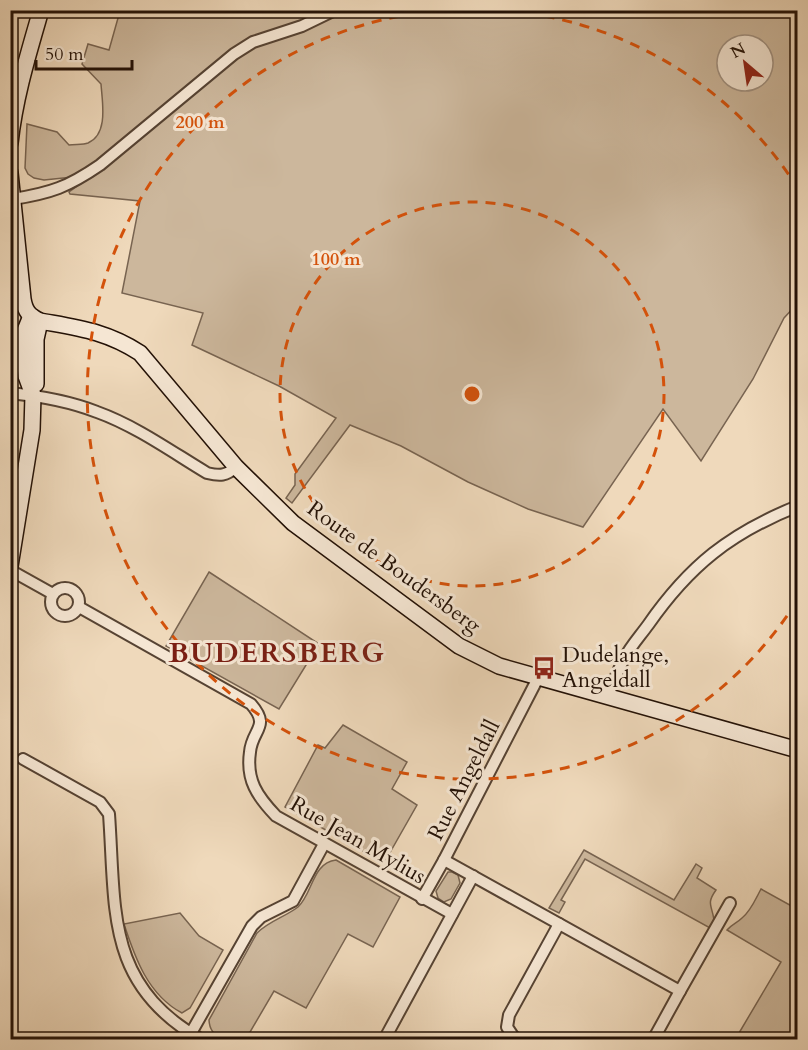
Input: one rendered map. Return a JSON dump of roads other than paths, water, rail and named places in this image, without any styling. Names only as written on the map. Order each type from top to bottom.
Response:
[{"type":"main road","points":[[10,143],[22,76],[41,10]]},
{"type":"main road","points":[[10,173],[23,299],[25,309],[35,319],[24,333],[23,342],[26,376],[33,395],[32,430],[10,568]]},
{"type":"main road","name":"Route de Boudersberg","points":[[35,319],[104,334],[141,353],[236,467],[266,498],[301,529],[459,646],[499,666],[538,678],[798,750]]},
{"type":"street","points":[[13,198],[44,194],[76,181],[100,165],[234,54],[253,42],[302,26],[335,10]]},
{"type":"street","points":[[10,393],[57,399],[99,412],[132,428],[207,473],[219,476],[229,474],[236,467]]},
{"type":"street","points":[[607,698],[624,658],[660,607],[686,576],[728,541],[752,526],[798,506]]},
{"type":"street","name":"Rue Jean Mylius","points":[[10,568],[53,594],[65,587],[72,589],[78,593],[79,607],[251,704],[260,714],[260,725],[250,750],[250,775],[258,797],[276,816],[452,914]]},
{"type":"street","points":[[53,594],[51,601],[56,613],[69,616],[79,607]]},
{"type":"street","name":"Rue Angeldall","points":[[422,899],[538,678]]},
{"type":"street","points":[[23,759],[100,802],[109,814],[117,926],[127,962],[148,997],[168,1017],[202,1040]]},
{"type":"street","points":[[191,1033],[252,926],[261,917],[293,901],[324,844]]},
{"type":"street","points":[[444,860],[680,991]]},
{"type":"street","points":[[384,1040],[473,876]]},
{"type":"street","points":[[653,1040],[730,903]]},
{"type":"street","points":[[519,1040],[507,1027],[508,1015],[559,924]]},
{"type":"place","name":"Dudelange, Angeldall","points":[[544,668]]},
{"type":"district","name":"BUDERSBERG","points":[[277,653]]}]
